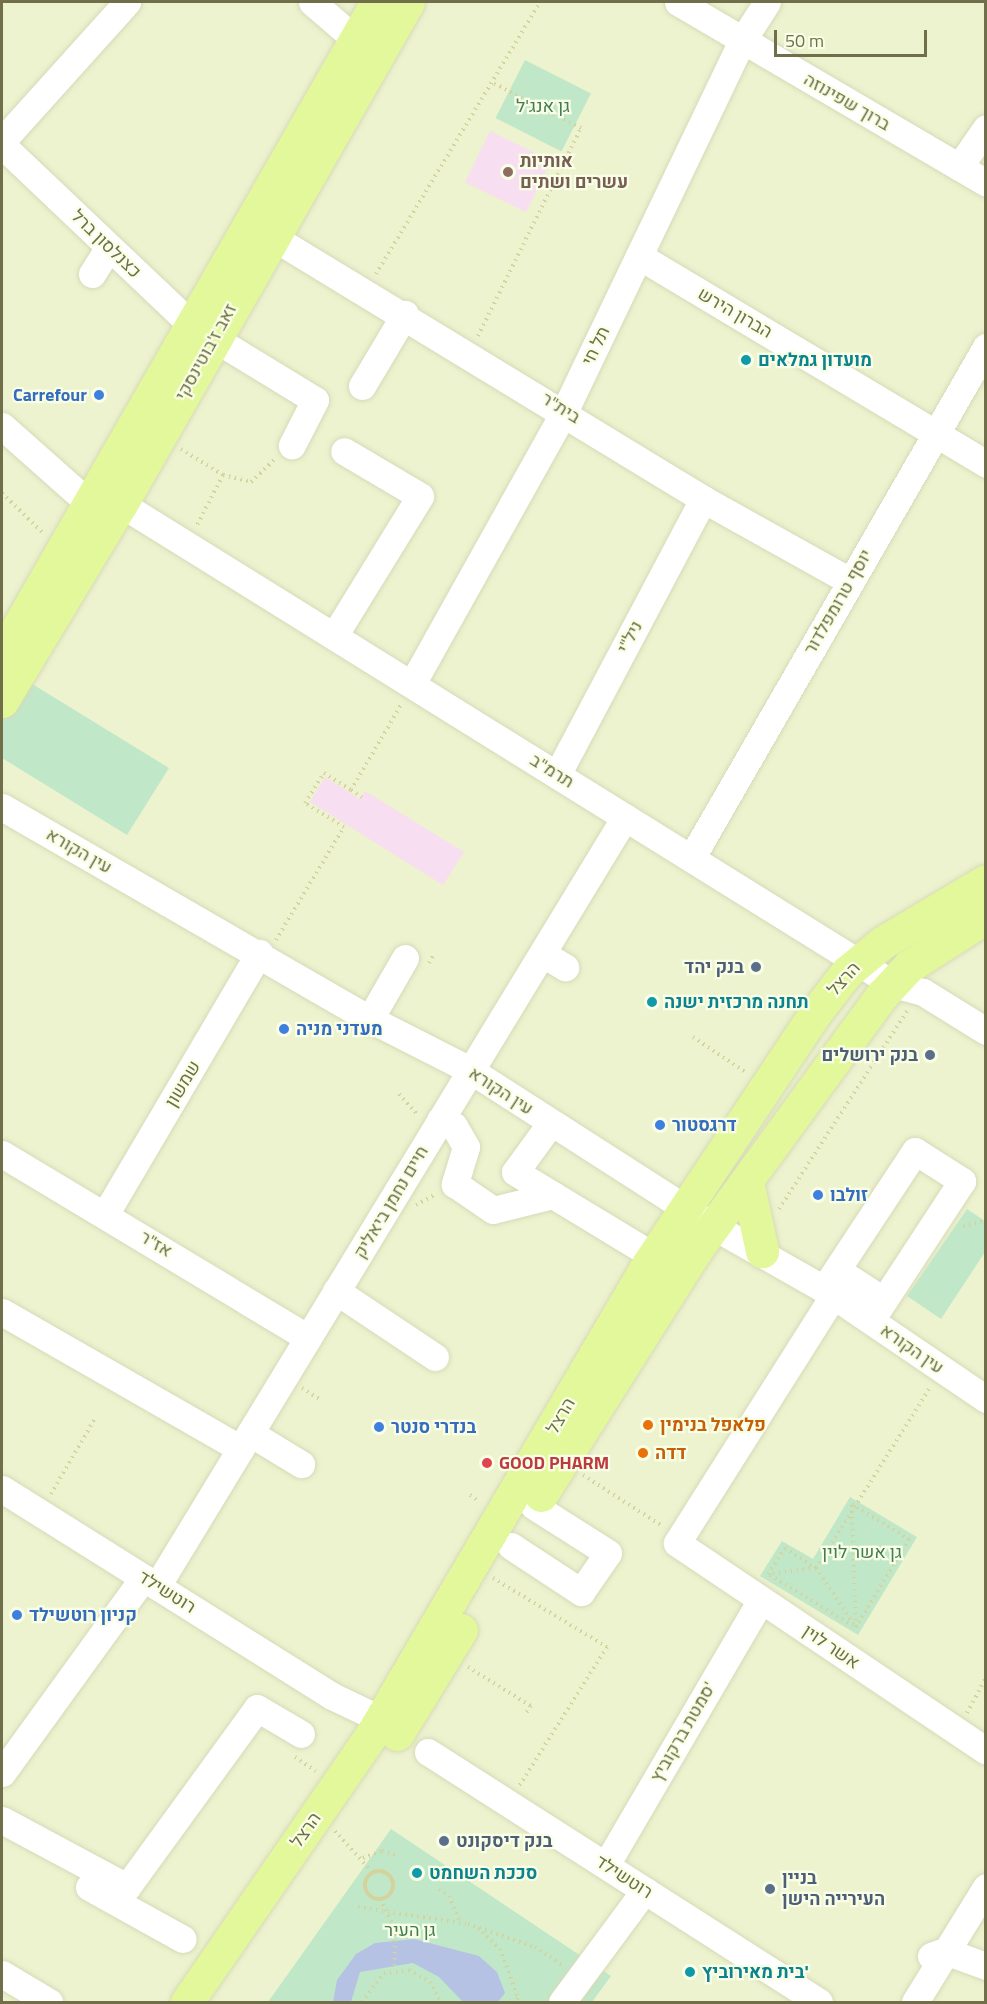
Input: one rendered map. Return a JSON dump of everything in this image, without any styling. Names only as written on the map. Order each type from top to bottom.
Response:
[{"type":"main road","name":"זאב ז'בוטינסקי","points":[[2,701],[69,604],[106,505],[202,333],[355,39],[377,2]]},
{"type":"main road","name":"זאב ז'בוטינסקי","points":[[2,655],[63,553],[106,505],[160,435],[202,333],[271,236],[408,2]]},
{"type":"main road","name":"הרצל","points":[[188,2002],[374,1729],[649,1263],[684,1207],[816,1012],[860,961],[933,908],[986,881]]},
{"type":"main road","name":"הרצל","points":[[213,2002],[330,1826],[374,1729],[447,1654],[534,1506],[713,1226],[893,984],[909,966],[986,917]]},
{"type":"main road","points":[[747,1182],[762,1251]]},
{"type":"street","points":[[2,143],[127,2]]},
{"type":"street","points":[[312,2],[355,39]]},
{"type":"street","name":"ברוך שפינוזה","points":[[678,2],[986,183]]},
{"type":"street","name":"תל חי","points":[[412,684],[565,411],[742,41],[767,2]]},
{"type":"street","points":[[959,167],[986,128]]},
{"type":"street","name":"כצנלסון ברל","points":[[2,143],[202,333],[315,400],[292,445]]},
{"type":"street","name":"בית\"ר","points":[[271,236],[470,353],[703,499],[850,581]]},
{"type":"street","points":[[92,274],[109,247]]},
{"type":"street","name":"הברון הירש","points":[[639,256],[936,430],[986,464]]},
{"type":"street","points":[[362,386],[405,314]]},
{"type":"street","name":"יוסף טרומפלדור","points":[[692,857],[936,430],[986,347]]},
{"type":"street","name":"תרמ\"ב","points":[[2,426],[106,505],[334,636],[860,961],[893,984],[922,992],[986,1030]]},
{"type":"street","points":[[334,636],[420,496],[344,451]]},
{"type":"street","name":"ניל\"י","points":[[557,775],[703,499]]},
{"type":"street","name":"עין הקורא","points":[[2,807],[371,1017],[470,1070],[550,1124],[713,1226],[877,1310],[942,1370],[986,1399]]},
{"type":"street","name":"חיים נחמן ביאליק","points":[[2,1773],[150,1582],[245,1441],[470,1070],[554,960],[625,817]]},
{"type":"street","name":"שמשון","points":[[106,1213],[262,955]]},
{"type":"street","points":[[371,1017],[405,958]]},
{"type":"street","points":[[440,1120],[454,1126],[466,1147],[455,1184],[494,1210],[553,1195]]},
{"type":"street","points":[[550,1124],[515,1172],[649,1253],[649,1263]]},
{"type":"street","points":[[831,1285],[915,1151],[962,1181],[877,1310]]},
{"type":"street","name":"אז\"ר","points":[[2,1154],[106,1213],[308,1338]]},
{"type":"street","name":"אשר לוין","points":[[831,1285],[677,1544],[986,1751]]},
{"type":"street","points":[[336,1291],[435,1357]]},
{"type":"street","points":[[5,1322],[245,1441],[300,1464]]},
{"type":"street","name":"רוטשילד","points":[[2,1489],[332,1696],[374,1729]]},
{"type":"street","points":[[511,1546],[581,1592],[608,1553],[534,1506]]},
{"type":"street","name":"סמטת ברקוביץ'","points":[[606,1865],[761,1600]]},
{"type":"street","points":[[2,1820],[127,1887],[257,1708],[301,1734]]},
{"type":"street","name":"רוטשילד","points":[[428,1752],[819,2002]]},
{"type":"street","points":[[2,1838],[183,1939]]},
{"type":"street","points":[[915,2002],[986,1887]]},
{"type":"street","points":[[562,2002],[645,1890]]},
{"type":"street","points":[[900,2002],[934,1952],[945,1951],[986,1966]]},
{"type":"street","points":[[2,1974],[49,2002]]},
{"type":"path","points":[[366,290],[540,2]]},
{"type":"path","points":[[470,353],[581,128],[491,82]]},
{"type":"path","points":[[160,435],[223,475],[251,482],[292,445]]},
{"type":"path","points":[[197,559],[223,475]]},
{"type":"path","points":[[2,493],[63,553]]},
{"type":"path","points":[[351,790],[412,684]]},
{"type":"path","points":[[262,955],[344,827],[305,803],[324,773],[362,796]]},
{"type":"path","points":[[693,1037],[749,1075]]},
{"type":"path","points":[[407,1210],[455,1184]]},
{"type":"path","points":[[816,1568],[852,1504],[942,1370]]},
{"type":"path","points":[[40,1513],[94,1419]]},
{"type":"path","points":[[562,1461],[654,1521]]},
{"type":"path","points":[[852,1504],[909,1539],[856,1628]]},
{"type":"path","points":[[852,1504],[856,1628]]},
{"type":"path","points":[[816,1568],[768,1574],[785,1548],[816,1568],[856,1628]]},
{"type":"path","points":[[492,1578],[607,1647],[509,1803]]},
{"type":"path","points":[[447,1654],[531,1706],[526,1713]]},
{"type":"path","points":[[957,1732],[986,1678]]},
{"type":"path","points":[[330,1826],[363,1858],[372,1872]]},
{"type":"path","points":[[363,1858],[382,1851],[395,1855]]},
{"type":"path","points":[[372,1872],[365,1888],[380,1899],[395,1928],[393,1968]]},
{"type":"path","points":[[372,1872],[385,1872],[392,1879],[390,1893],[380,1899]]},
{"type":"path","points":[[438,1889],[449,1896],[460,1922]]},
{"type":"path","points":[[358,1907],[460,1922],[477,1927],[535,1947],[580,1978]]},
{"type":"path","points":[[477,1927],[501,1949],[518,1998],[514,2002]]},
{"type":"path","points":[[362,2002],[374,1980],[393,1968],[421,1974],[441,2002]]},
{"type":"shaded area","points":[[2,2],[985,2],[985,2002],[2,2002]]},
{"type":"shaded area","name":"אותיות עשרים ושתים","points":[[490,131],[551,161],[526,212],[465,182]]},
{"type":"shaded area","points":[[325,777],[360,799],[365,791],[464,852],[443,885],[310,802]]},
{"type":"green space","name":"גן אנג'ל","points":[[525,60],[591,94],[561,152],[495,118]]},
{"type":"green space","points":[[24,679],[169,768],[127,835],[2,758],[2,714]]},
{"type":"green space","points":[[967,1209],[985,1221],[985,1252],[941,1319],[907,1296]]},
{"type":"green space","name":"גן אשר לוין","points":[[850,1497],[917,1537],[858,1635],[760,1576],[782,1541],[813,1559]]},
{"type":"green space","name":"גן העיר","points":[[391,1829],[611,1976],[592,2002],[268,2002]]},
{"type":"water","points":[[414,1939],[479,1956],[497,1972],[505,1993],[498,2002],[463,2002],[439,1977],[413,1963],[360,1972],[351,2002],[333,2002],[337,1980],[356,1954],[375,1943]]},
{"type":"place","name":"אותיות עשרים ושתים","points":[[508,172]]},
{"type":"place","name":"מועדון גמלאים","points":[[746,360]]},
{"type":"place","name":"Carrefour","points":[[99,395]]},
{"type":"place","name":"בנק יהד","points":[[756,967]]},
{"type":"place","name":"תחנה מרכזית ישנה","points":[[652,1002]]},
{"type":"place","name":"מעדני מניה","points":[[284,1029]]},
{"type":"place","name":"בנק ירושלים","points":[[930,1055]]},
{"type":"place","name":"דרגסטור","points":[[660,1125]]},
{"type":"place","name":"זולבו","points":[[818,1195]]},
{"type":"place","name":"פלאפל בנימין","points":[[648,1425]]},
{"type":"place","name":"בנדרי סנטר","points":[[379,1427]]},
{"type":"place","name":"דדה","points":[[643,1453]]},
{"type":"place","name":"GOOD PHARM","points":[[487,1463]]},
{"type":"place","name":"קניון רוטשילד","points":[[17,1615]]},
{"type":"place","name":"בנק דיסקונט","points":[[444,1841]]},
{"type":"place","name":"סככת השחמט","points":[[417,1873]]},
{"type":"place","name":"בניין העירייה הישן","points":[[770,1889]]},
{"type":"place","name":"בית מאירוביץ'","points":[[690,1972]]}]
